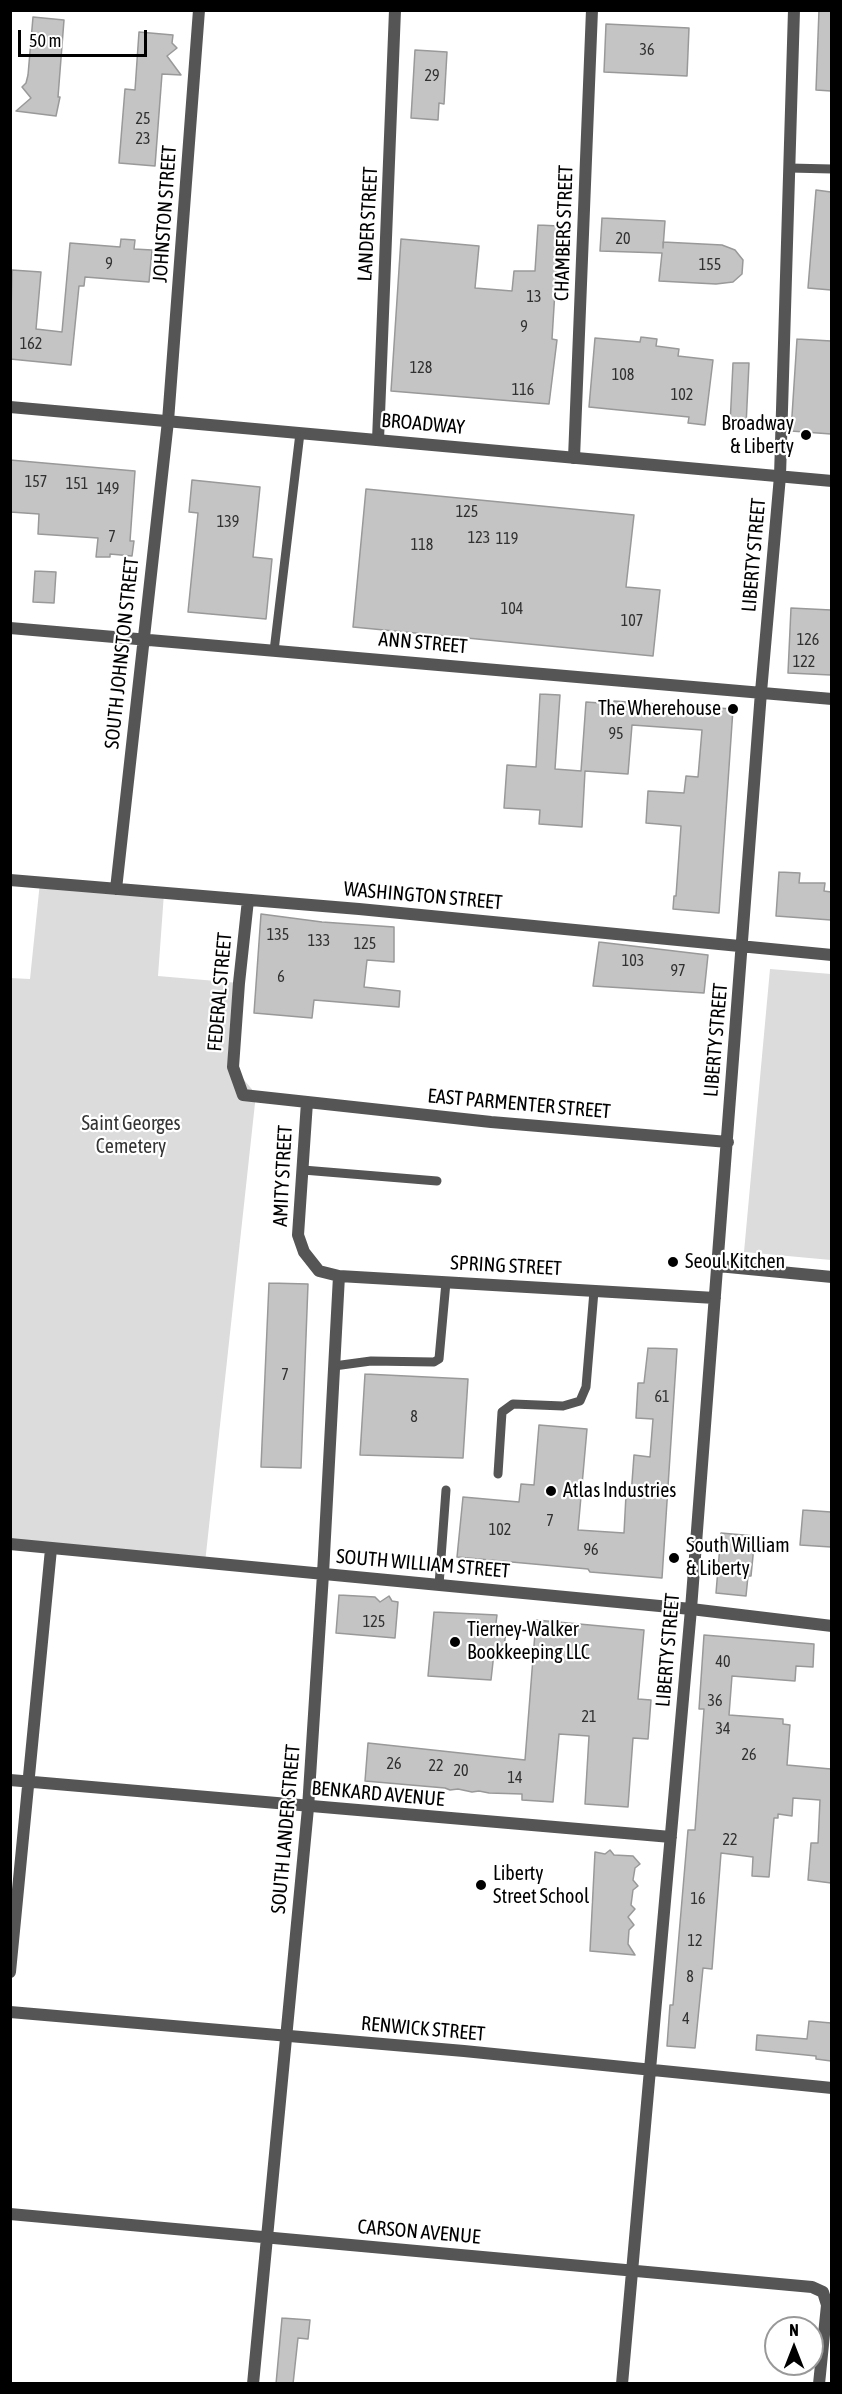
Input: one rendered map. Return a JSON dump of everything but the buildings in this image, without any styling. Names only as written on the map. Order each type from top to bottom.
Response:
[{"type":"street","name":"JOHNSTON STREET","points":[[168,421],[199,10]]},
{"type":"street","name":"LANDER STREET","points":[[378,440],[395,10]]},
{"type":"street","name":"CHAMBERS STREET","points":[[574,458],[592,10]]},
{"type":"street","name":"LIBERTY STREET","points":[[622,2384],[691,1609],[761,692],[780,476],[794,10]]},
{"type":"street","name":"BROADWAY","points":[[10,407],[831,481]]},
{"type":"street","name":"SOUTH JOHNSTON STREET","points":[[116,889],[168,421]]},
{"type":"street","name":"ANN STREET","points":[[10,628],[831,699]]},
{"type":"street","name":"WASHINGTON STREET","points":[[10,880],[831,955]]},
{"type":"street","name":"FEDERAL STREET","points":[[248,900],[233,1067],[243,1095],[307,1102]]},
{"type":"street","name":"EAST PARMENTER STREET","points":[[307,1102],[491,1122],[728,1142]]},
{"type":"street","name":"AMITY STREET","points":[[304,1252],[298,1235],[307,1102]]},
{"type":"street","name":"SPRING STREET","points":[[304,1252],[319,1270],[339,1276],[715,1298]]},
{"type":"street","points":[[718,1266],[831,1277]]},
{"type":"street","name":"SOUTH LANDER STREET","points":[[253,2384],[308,1808],[324,1574],[339,1276]]},
{"type":"street","name":"SOUTH WILLIAM STREET","points":[[10,1544],[691,1609],[831,1626]]},
{"type":"street","points":[[10,1972],[51,1549]]},
{"type":"street","name":"BENKARD AVENUE","points":[[10,1780],[308,1808],[671,1837]]},
{"type":"street","name":"RENWICK STREET","points":[[10,2012],[464,2051],[831,2088]]},
{"type":"street","name":"CARSON AVENUE","points":[[10,2214],[812,2287],[823,2292],[827,2305],[819,2384]]},
{"type":"lane","points":[[789,168],[831,169]]},
{"type":"lane","points":[[274,651],[300,433]]},
{"type":"lane","points":[[303,1170],[437,1180]]},
{"type":"lane","points":[[334,1366],[371,1361],[434,1362],[439,1359],[446,1282]]},
{"type":"lane","points":[[498,1474],[502,1412],[513,1404],[563,1406],[580,1401],[586,1387],[594,1291]]},
{"type":"lane","points":[[439,1585],[446,1490]]},
{"type":"green space","name":"Saint Georges Cemetery","points":[[40,882],[164,893],[158,976],[239,983],[233,1067],[256,1094],[205,1563],[11,1545],[10,978],[30,979]]},
{"type":"green space","points":[[770,969],[831,974],[831,1260],[744,1252]]},
{"type":"place","name":"Broadway & Liberty","points":[[806,435]]},
{"type":"place","name":"The Wherehouse","points":[[733,709]]},
{"type":"place","name":"Seoul Kitchen","points":[[673,1262]]},
{"type":"place","name":"Atlas Industries","points":[[551,1491]]},
{"type":"place","name":"South William & Liberty","points":[[674,1558]]},
{"type":"place","name":"Tierney-Walker Bookkeeping LLC","points":[[455,1642]]},
{"type":"place","name":"Liberty Street School","points":[[481,1885]]}]
